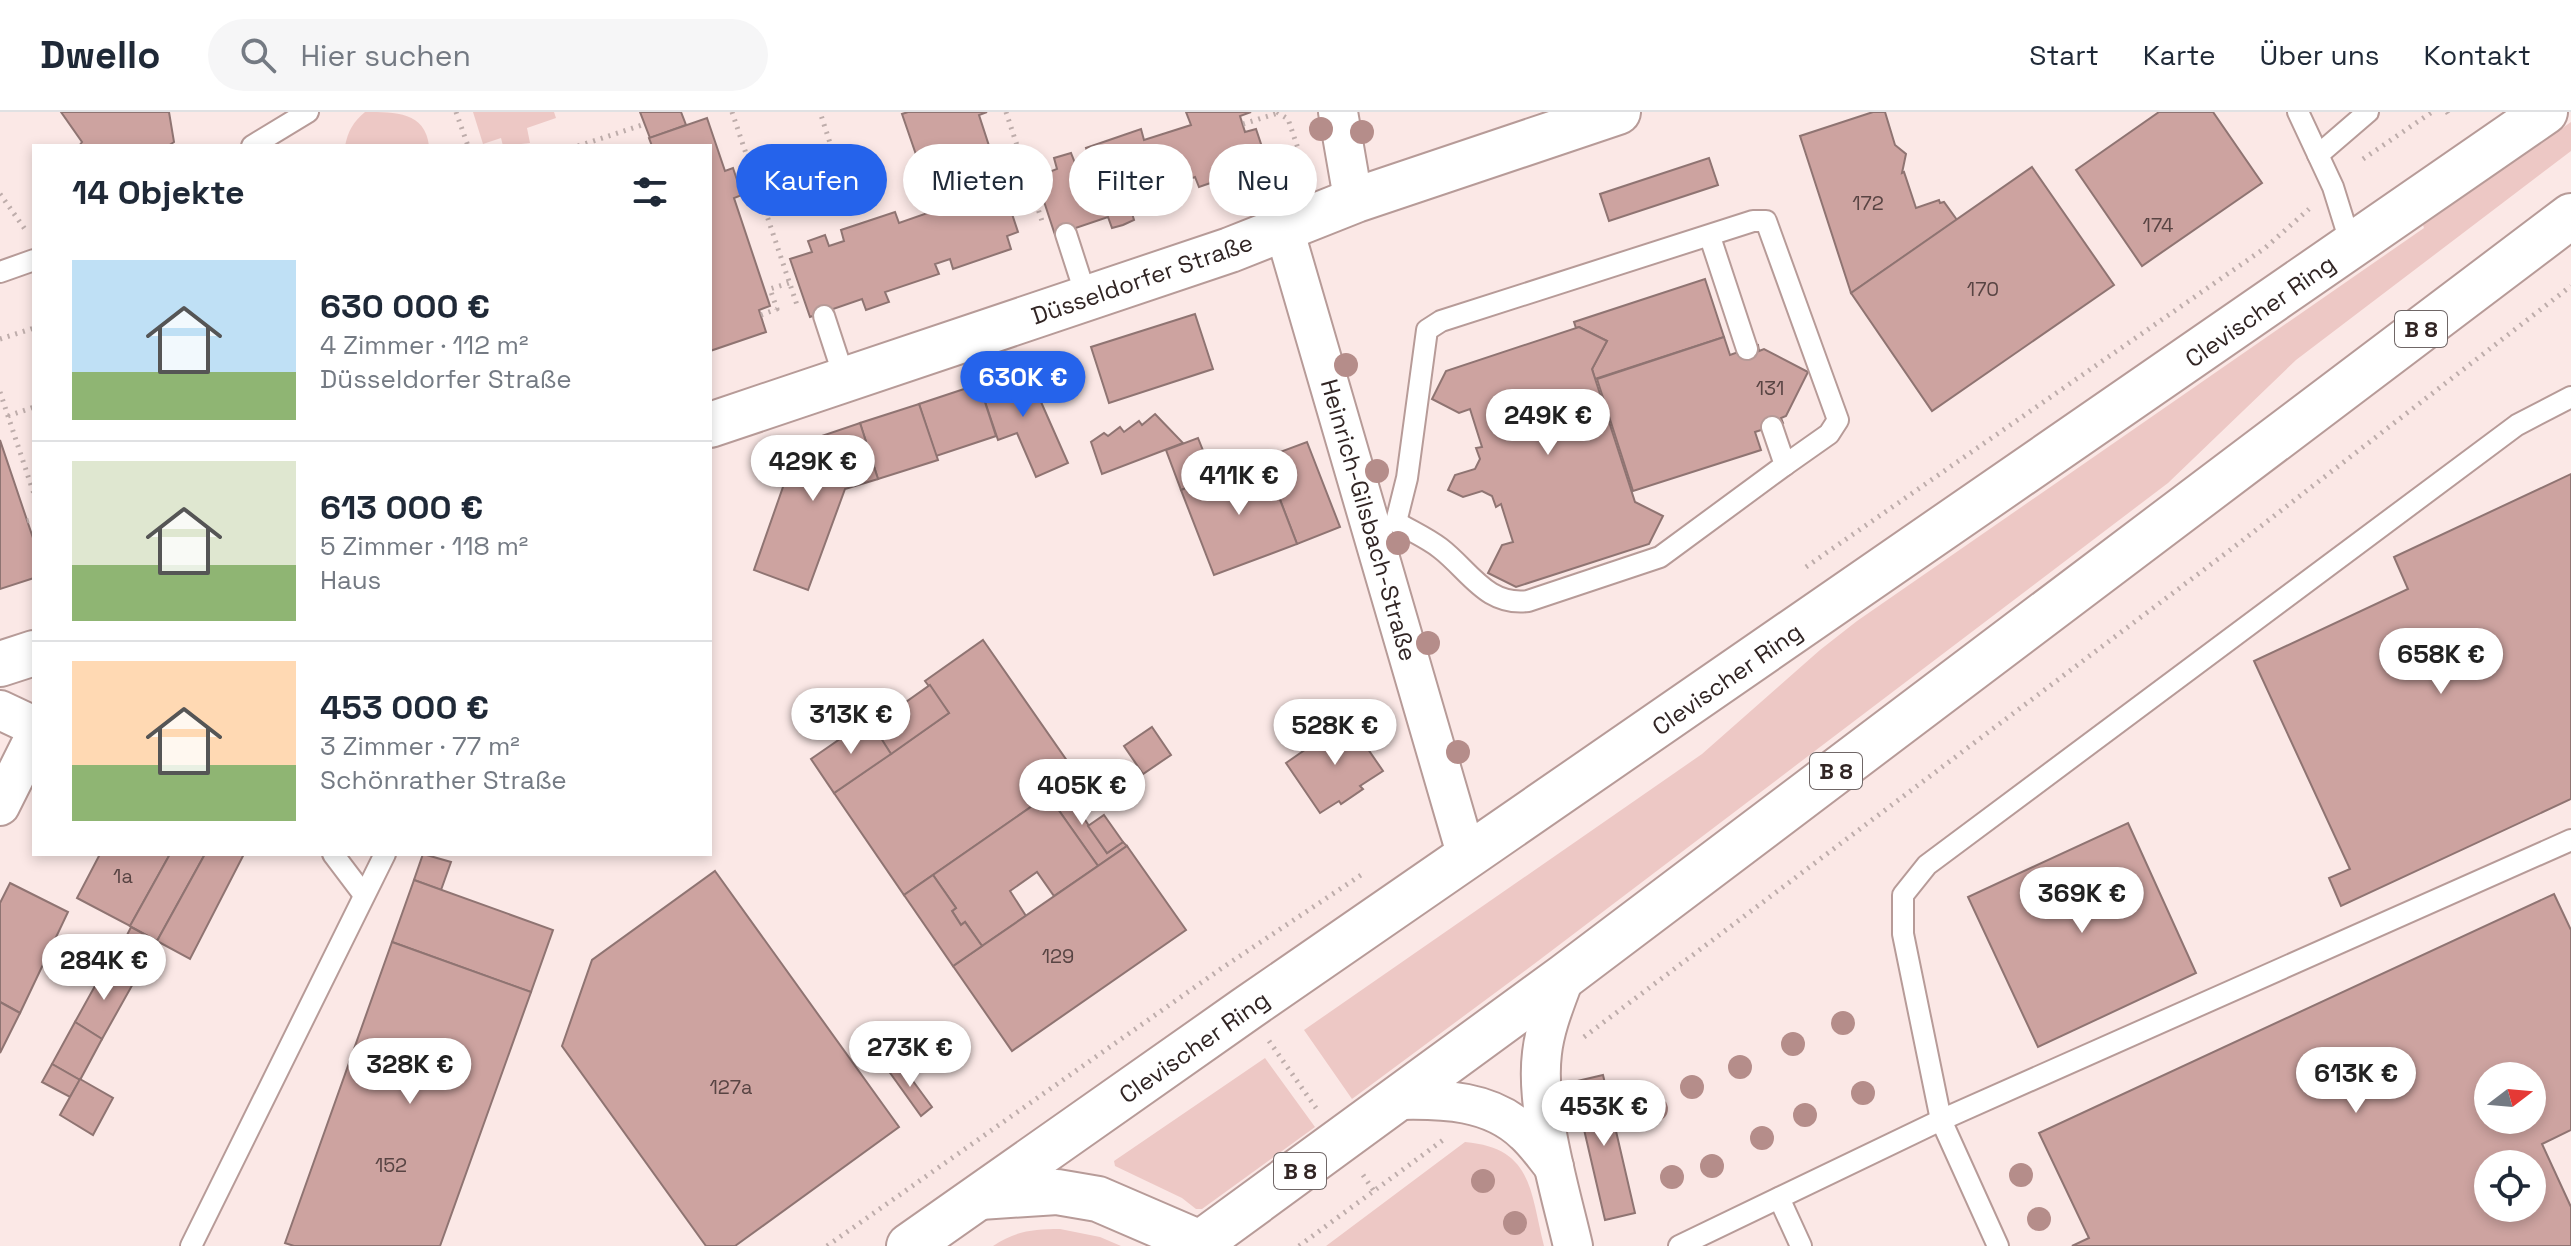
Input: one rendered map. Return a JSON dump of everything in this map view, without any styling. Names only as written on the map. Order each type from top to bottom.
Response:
[{"type":"main road","name":"Düsseldorfer Straße","points":[[712,424],[1230,250],[1356,200],[1618,112]]},
{"type":"main road","name":"Clevischer Ring","points":[[909,1246],[1246,1009],[2545,112]]},
{"type":"main road","name":"B 8","points":[[1202,1245],[1565,976],[2571,216]]},
{"type":"main road","points":[[0,664],[32,654]]},
{"type":"main road","points":[[980,1197],[1057,1192],[1098,1199],[1202,1245]]},
{"type":"street","points":[[1338,112],[1356,200]]},
{"type":"street","name":"Heinrich-Gilsbach-Straße","points":[[1284,229],[1384,528],[1467,857]]},
{"type":"street","points":[[0,710],[32,725]]},
{"type":"street","points":[[0,806],[32,742]]},
{"type":"street","points":[[1565,976],[1550,1016],[1541,1069],[1554,1167],[1573,1246]]},
{"type":"street","points":[[1399,1100],[1438,1099],[1494,1112],[1525,1132],[1554,1167]]},
{"type":"lane","points":[[255,144],[308,112]]},
{"type":"lane","points":[[2298,112],[2333,187],[2352,248]]},
{"type":"lane","points":[[2318,155],[2368,112]]},
{"type":"lane","points":[[1753,221],[1766,221],[1838,420],[1829,434],[1660,557],[1528,601],[1512,603],[1485,591],[1439,547],[1384,528],[1407,478],[1427,330],[1441,321],[1710,237],[1753,221]]},
{"type":"lane","points":[[1066,234],[1087,299]]},
{"type":"lane","points":[[1710,237],[1747,349]]},
{"type":"lane","points":[[0,272],[32,261]]},
{"type":"lane","points":[[824,316],[845,380]]},
{"type":"lane","points":[[1998,1246],[1941,1120],[1903,934],[1903,895],[1927,865],[2517,425],[2571,397]]},
{"type":"lane","points":[[1772,427],[1785,465]]},
{"type":"lane","points":[[1679,1246],[1941,1120],[2569,847]]},
{"type":"lane","points":[[335,856],[364,895]]},
{"type":"lane","points":[[191,1246],[384,856]]},
{"type":"lane","points":[[1779,1198],[1801,1246]]},
{"type":"path","points":[[456,112],[467,144]]},
{"type":"path","points":[[732,112],[743,144]]},
{"type":"path","points":[[820,112],[830,144]]},
{"type":"path","points":[[1006,112],[1017,144]]},
{"type":"path","points":[[1243,124],[1277,112],[1288,119],[1294,139]]},
{"type":"path","points":[[1794,576],[2265,248],[2363,159],[2432,112]]},
{"type":"path","points":[[584,144],[645,124]]},
{"type":"path","points":[[0,194],[32,239]]},
{"type":"path","points":[[767,216],[798,309]]},
{"type":"path","points":[[761,315],[777,309],[770,289],[789,283]]},
{"type":"path","points":[[1541,1069],[2234,547],[2571,286]]},
{"type":"path","points":[[0,339],[32,329]]},
{"type":"path","points":[[0,392],[32,488]]},
{"type":"path","points":[[5,414],[32,407]]},
{"type":"path","points":[[827,1246],[1222,968],[1377,864]]},
{"type":"path","points":[[1246,1009],[1374,1191],[1299,1246]]},
{"type":"shaded area","points":[[365,112],[407,116],[422,126],[428,144],[346,144],[357,119]]},
{"type":"shaded area","points":[[473,112],[554,112],[556,118],[527,128],[530,143],[502,144],[501,138],[483,144]]},
{"type":"shaded area","points":[[2571,122],[2571,151],[2296,360],[2168,483],[1352,1099],[1304,1030],[1702,754],[1857,621],[2424,228],[2423,225]]},
{"type":"shaded area","points":[[1265,1058],[1315,1127],[1202,1209],[1196,1209],[1182,1198],[1115,1166],[1114,1161]]},
{"type":"shaded area","points":[[1465,1142],[1504,1153],[1516,1163],[1531,1191],[1544,1246],[1326,1246]]},
{"type":"shaded area","points":[[1060,1229],[1100,1237],[1121,1246],[993,1246],[1025,1232]]},
{"type":"building","points":[[61,112],[169,112],[174,142],[171,144],[80,144]]},
{"type":"building","points":[[640,112],[681,112],[686,125],[650,138]]},
{"type":"building","points":[[987,112],[979,115],[988,144],[912,144],[902,114]]},
{"type":"building","points":[[1186,112],[1251,112],[1240,116],[1245,132],[1256,129],[1261,144],[1209,144],[1209,184],[1199,187],[1193,178],[1193,144],[1098,144],[1141,129],[1144,140],[1191,125]]},
{"type":"building","points":[[1873,112],[1885,112],[1895,145],[1906,154],[1902,173],[1916,208],[1939,200],[1957,220],[1851,293],[1800,136]]},
{"type":"building","points":[[2159,112],[2213,112],[2262,183],[2142,266],[2076,170]]},
{"type":"building","points":[[707,118],[725,171],[733,168],[736,177],[736,216],[740,216],[770,306],[759,310],[766,332],[712,350],[712,144],[651,144],[649,138]]},
{"type":"building","points":[[1069,154],[1069,216],[1133,216],[1134,220],[1112,228],[1108,217],[1055,235],[1049,216],[1053,216],[1053,171],[1057,169],[1054,158]]},
{"type":"building","points":[[1709,158],[1718,185],[1609,221],[1600,194]]},
{"type":"building","points":[[2032,167],[2114,285],[1932,411],[1851,293]]},
{"type":"building","points":[[895,212],[899,223],[919,216],[1013,216],[1018,232],[1007,236],[1011,249],[953,269],[950,259],[935,264],[939,274],[885,292],[889,302],[866,310],[862,299],[810,317],[790,259],[812,252],[808,241],[825,235],[829,246],[844,241],[841,230]]},
{"type":"building","points":[[1705,279],[1724,337],[1595,379],[1592,369],[1607,341],[1576,328],[1574,322]]},
{"type":"building","points":[[1195,314],[1213,369],[1109,403],[1091,347]]},
{"type":"building","points":[[1579,327],[1607,341],[1592,369],[1635,502],[1663,516],[1649,544],[1516,587],[1488,573],[1502,545],[1513,542],[1501,504],[1496,507],[1492,496],[1482,491],[1463,497],[1448,490],[1455,475],[1475,469],[1480,459],[1476,448],[1482,447],[1470,409],[1459,413],[1432,399],[1446,371]]},
{"type":"building","points":[[1724,337],[1730,355],[1758,345],[1759,351],[1764,349],[1808,372],[1786,416],[1781,418],[1783,423],[1755,432],[1761,450],[1633,491],[1597,379]]},
{"type":"building","points":[[1026,368],[1068,463],[1036,477],[1017,433],[998,440],[979,384]]},
{"type":"building","points":[[979,384],[996,436],[936,456],[919,404]]},
{"type":"building","points":[[919,404],[938,460],[878,479],[860,423]]},
{"type":"building","points":[[1155,414],[1183,443],[1102,474],[1091,442],[1104,433],[1108,436],[1120,427],[1124,432],[1139,421],[1142,425]]},
{"type":"building","points":[[860,423],[878,479],[845,489],[808,590],[754,570],[798,444]]},
{"type":"building","points":[[1198,438],[1214,478],[1181,490],[1166,450]]},
{"type":"building","points":[[0,440],[32,535],[32,579],[0,589]]},
{"type":"building","points":[[1307,442],[1340,527],[1297,544],[1264,458]]},
{"type":"building","points":[[1264,458],[1297,544],[1214,575],[1181,490]]},
{"type":"building","points":[[2571,474],[2571,799],[2341,906],[2329,878],[2350,869],[2254,661],[2408,589],[2394,557]]},
{"type":"building","points":[[983,640],[1077,775],[904,895],[834,793],[949,713],[925,681]]},
{"type":"building","points":[[930,685],[949,713],[891,754],[872,726]]},
{"type":"building","points":[[869,719],[891,754],[834,793],[811,759]]},
{"type":"building","points":[[1348,720],[1383,771],[1360,786],[1363,789],[1341,804],[1339,801],[1320,813],[1286,763]]},
{"type":"building","points":[[1152,727],[1171,755],[1143,774],[1124,746]]},
{"type":"building","points":[[1062,785],[1107,853],[1123,842],[1127,846],[1098,866],[1048,795]]},
{"type":"building","points":[[1048,795],[1098,866],[1054,896],[1037,872],[1010,891],[1026,916],[982,946],[965,922],[961,925],[952,911],[956,908],[933,875]]},
{"type":"building","points":[[1104,815],[1123,842],[1107,853],[1088,826]]},
{"type":"building","points":[[2128,823],[2196,973],[2038,1047],[1968,897]]},
{"type":"building","points":[[1127,846],[1186,930],[1012,1051],[953,966]]},
{"type":"building","points":[[99,856],[169,856],[130,926],[77,898]]},
{"type":"building","points":[[169,856],[204,856],[157,941],[130,926]]},
{"type":"building","points":[[204,856],[243,856],[190,959],[157,941]]},
{"type":"building","points":[[422,856],[451,862],[441,890],[414,880]]},
{"type":"building","points":[[715,871],[899,1127],[735,1246],[706,1246],[562,1046],[592,960]]},
{"type":"building","points":[[933,875],[956,908],[952,911],[961,925],[965,922],[982,946],[953,966],[904,895]]},
{"type":"building","points":[[414,880],[553,930],[531,992],[392,942]]},
{"type":"building","points":[[10,883],[68,912],[20,1013],[0,1002],[0,903]]},
{"type":"building","points":[[2554,894],[2571,930],[2571,1130],[2542,1144],[2545,1150],[2474,1150],[2474,1222],[2546,1222],[2546,1153],[2571,1207],[2571,1246],[2072,1246],[2089,1238],[2039,1133]]},
{"type":"building","points":[[131,927],[157,941],[146,959],[122,945]]},
{"type":"building","points":[[392,942],[531,992],[440,1246],[294,1246],[285,1243]]},
{"type":"building","points":[[106,966],[134,982],[102,1039],[75,1022]]},
{"type":"building","points":[[0,1002],[20,1013],[0,1053]]},
{"type":"building","points":[[75,1022],[102,1039],[80,1080],[52,1064]]},
{"type":"building","points":[[899,1062],[932,1107],[921,1116],[888,1070]]},
{"type":"building","points":[[52,1064],[80,1080],[70,1097],[42,1082]]},
{"type":"building","points":[[1603,1075],[1635,1213],[1605,1220],[1573,1082]]},
{"type":"building","points":[[80,1079],[113,1098],[93,1135],[60,1115]]}]
